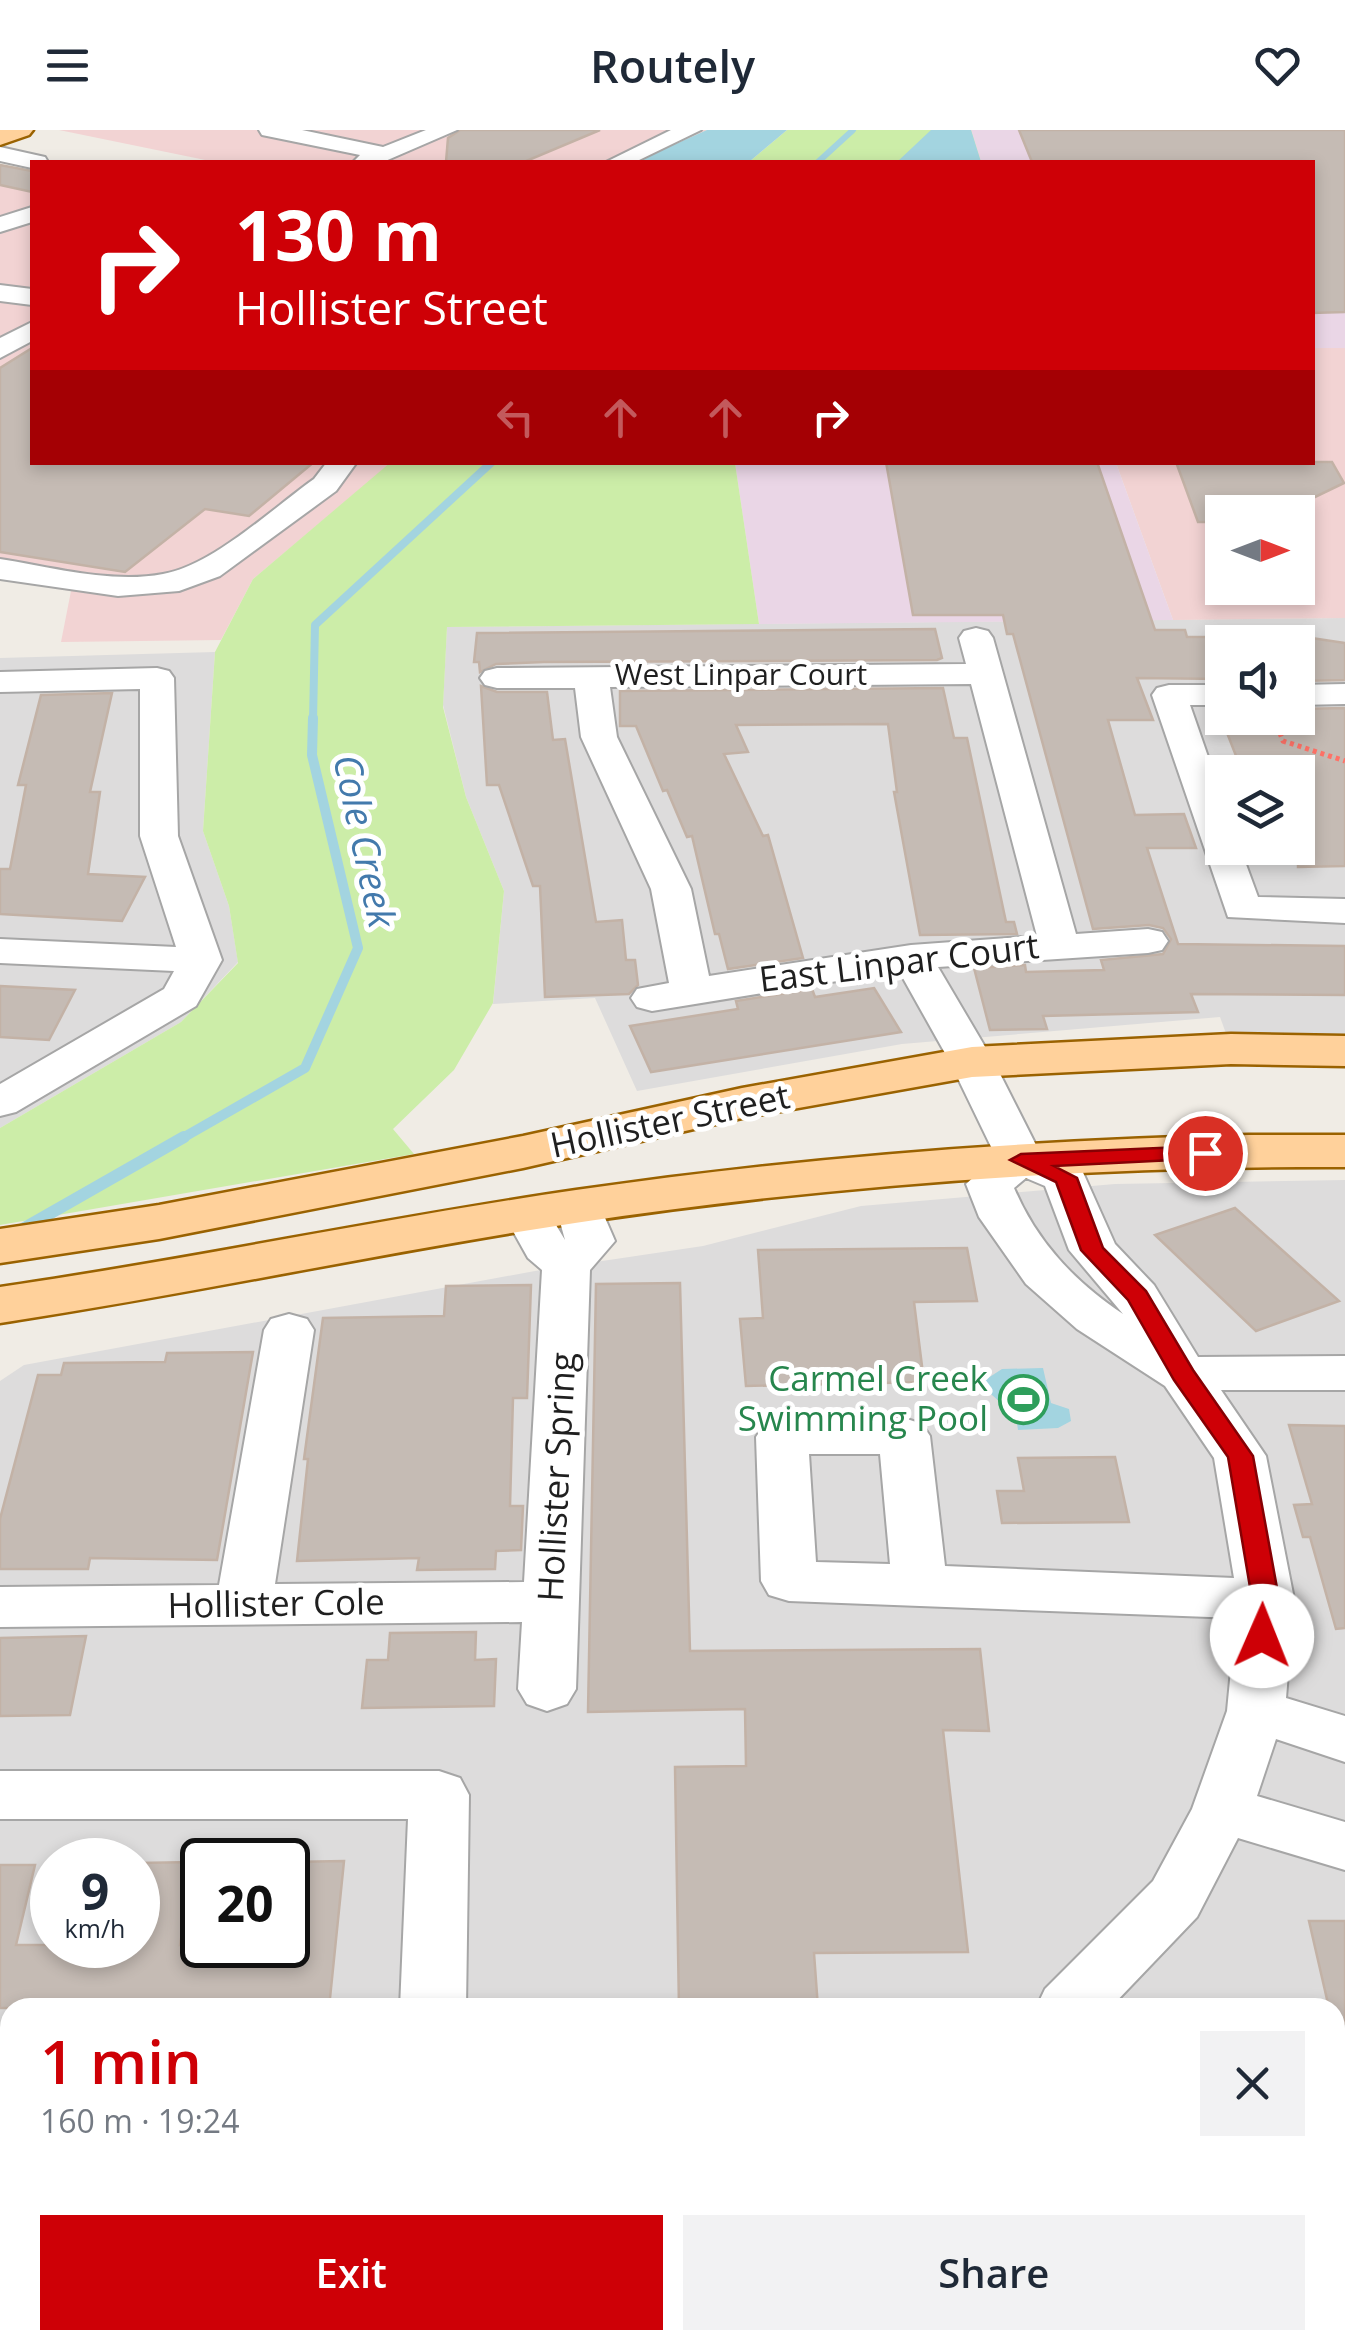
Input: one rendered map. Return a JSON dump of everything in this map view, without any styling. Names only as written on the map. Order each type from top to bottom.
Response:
[{"type":"main road","points":[[0,137],[20,130]]},
{"type":"main road","name":"Hollister Street","points":[[0,1246],[159,1222],[523,1152],[742,1102],[972,1062],[1232,1049],[1345,1051]]},
{"type":"main road","name":"Hollister Street","points":[[24,1302],[527,1215],[760,1184],[1021,1160],[1345,1151]]},
{"type":"street","points":[[270,130],[375,158],[446,130]]},
{"type":"street","points":[[621,160],[690,130]]},
{"type":"street","points":[[0,154],[30,160]]},
{"type":"street","points":[[0,225],[30,215]]},
{"type":"street","points":[[0,293],[30,297]]},
{"type":"street","points":[[0,350],[30,331]]},
{"type":"street","points":[[0,569],[118,586],[168,584],[209,568],[325,485],[341,465]]},
{"type":"street","name":"West Linpar Court","points":[[497,678],[980,656],[1059,944]]},
{"type":"street","name":"East Linpar Court","points":[[591,676],[599,737],[671,889],[671,994],[911,957],[1059,944],[1148,941]]},
{"type":"street","points":[[0,682],[157,678],[159,836],[200,960],[181,998],[0,1103]]},
{"type":"street","points":[[1315,695],[1345,694]]},
{"type":"street","points":[[1205,696],[1169,696],[1242,909],[1345,912]]},
{"type":"street","points":[[0,951],[200,960]]},
{"type":"street","points":[[911,957],[972,1062],[1021,1160],[1066,1178],[1093,1250],[1137,1296],[1183,1374],[1240,1456],[1266,1599],[1256,1711],[1222,1810],[1175,1899],[1078,1998]]},
{"type":"street","points":[[1021,1160],[989,1184],[997,1209],[1032,1261],[1084,1314],[1183,1374],[1345,1373]]},
{"type":"street","name":"Hollister Spring","points":[[548,1689],[566,1266],[592,1241],[579,1207]]},
{"type":"street","points":[[527,1215],[545,1248],[566,1266]]},
{"type":"street","points":[[244,1604],[289,1330]]},
{"type":"street","points":[[920,1585],[1266,1599]]},
{"type":"street","name":"Hollister Cole","points":[[0,1606],[551,1602]]},
{"type":"street","points":[[1256,1711],[1345,1738]]},
{"type":"street","points":[[0,1795],[439,1794],[434,1998]]},
{"type":"street","points":[[1222,1810],[1345,1846]]},
{"type":"path","points":[[1281,735],[1284,741],[1345,761]]},
{"type":"shaded area","points":[[59,130],[707,130],[640,160],[205,160]]},
{"type":"shaded area","points":[[971,130],[1345,130],[1345,348],[1315,348],[1315,160],[980,160]]},
{"type":"shaded area","points":[[0,164],[30,172],[30,465],[389,465],[253,579],[221,640],[61,642],[71,591],[0,578]]},
{"type":"shaded area","points":[[1315,348],[1345,348],[1345,618],[1173,620],[1117,465],[1315,465]]},
{"type":"shaded area","points":[[735,465],[1117,465],[1173,620],[759,624]]},
{"type":"shaded area","points":[[1345,618],[1345,1040],[1228,1039],[1220,1017],[902,1044],[637,1091],[595,998],[493,1004],[504,891],[466,797],[443,705],[447,627]]},
{"type":"shaded area","points":[[215,652],[203,831],[229,906],[238,962],[181,1022],[0,1128],[0,658]]},
{"type":"shaded area","points":[[1345,1180],[1345,1998],[0,1998],[0,1381],[24,1365],[535,1271],[703,1246],[861,1206],[1115,1184]]},
{"type":"green space","points":[[787,130],[971,130],[980,160],[751,160]]},
{"type":"green space","points":[[387,465],[735,465],[759,624],[447,627],[443,707],[466,797],[504,891],[493,1003],[454,1070],[393,1129],[414,1154],[0,1225],[0,1128],[181,1022],[238,963],[229,906],[203,831],[215,652],[253,579]]},
{"type":"water","points":[[707,130],[787,130],[751,160],[640,160]]},
{"type":"water","points":[[931,130],[971,130],[980,160],[899,160]]},
{"type":"water","name":"Carmel Creek Swimming Pool","points":[[1043,1368],[1051,1403],[1069,1409],[1071,1421],[1058,1428],[1018,1430],[1014,1404],[1000,1402],[984,1388],[985,1380],[1002,1369]]},
{"type":"building","points":[[460,130],[600,130],[529,160],[446,160],[448,138]]},
{"type":"building","points":[[1019,130],[1345,130],[1345,312],[1315,313],[1315,160],[1031,160]]},
{"type":"building","points":[[0,165],[30,171],[30,192],[0,185]]},
{"type":"building","points":[[30,349],[30,465],[310,465],[249,516],[205,509],[125,572],[0,552],[0,368]]},
{"type":"building","points":[[1332,462],[1344,483],[1315,497],[1205,495],[1205,522],[1198,522],[1177,465]]},
{"type":"building","points":[[887,465],[1098,465],[1155,630],[1185,630],[1187,637],[1205,637],[1205,679],[1137,678],[1153,720],[1108,720],[1135,815],[1184,814],[1196,848],[1147,848],[1178,944],[1345,946],[1345,995],[1191,994],[1198,1012],[1043,1016],[1047,1029],[990,1030],[974,968],[1025,965],[1026,972],[1104,970],[1101,960],[1163,954],[1171,939],[1163,928],[1149,925],[1093,929],[1013,634],[1007,634],[1003,615],[913,615]]},
{"type":"building","points":[[935,629],[942,658],[937,660],[544,662],[496,664],[480,672],[479,662],[474,662],[477,633]]},
{"type":"building","points":[[1315,639],[1345,643],[1345,680],[1315,681]]},
{"type":"building","points":[[481,686],[497,692],[547,692],[553,740],[565,739],[596,922],[622,920],[626,960],[635,960],[638,985],[629,994],[545,997],[540,886],[533,886],[499,785],[487,785]]},
{"type":"building","points":[[943,688],[954,738],[967,738],[1006,922],[1014,922],[1017,934],[920,935],[894,792],[888,724],[736,725],[748,752],[724,754],[763,836],[768,835],[803,958],[728,969],[719,934],[715,934],[692,836],[687,837],[667,790],[663,791],[636,726],[620,726],[620,691]]},
{"type":"building","points":[[112,693],[90,792],[100,792],[88,874],[145,877],[122,921],[0,914],[0,869],[10,869],[26,785],[18,785],[41,695]]},
{"type":"building","points":[[1345,708],[1345,866],[1298,867],[1315,865],[1315,755],[1236,755],[1228,735],[1315,735],[1315,709]]},
{"type":"building","points":[[0,986],[75,990],[49,1040],[0,1037]]},
{"type":"building","points":[[874,988],[901,1032],[651,1072],[630,1026],[738,1009],[736,1001],[812,989],[815,997]]},
{"type":"building","points":[[1235,1208],[1339,1301],[1256,1331],[1155,1235]]},
{"type":"building","points":[[967,1248],[977,1301],[914,1302],[924,1382],[746,1386],[740,1319],[763,1318],[758,1250]]},
{"type":"building","points":[[680,1283],[690,1651],[980,1649],[989,1731],[943,1730],[968,1952],[814,1953],[817,1998],[679,1998],[675,1767],[746,1766],[745,1709],[588,1712],[596,1284]]},
{"type":"building","points":[[531,1285],[527,1398],[513,1398],[510,1506],[523,1506],[521,1550],[496,1551],[495,1569],[417,1570],[419,1558],[297,1561],[308,1459],[304,1459],[323,1318],[444,1316],[446,1286]]},
{"type":"building","points":[[253,1352],[217,1560],[90,1558],[88,1569],[0,1569],[0,1519],[38,1375],[61,1375],[64,1363],[165,1362],[167,1353]]},
{"type":"building","points":[[1289,1425],[1345,1426],[1345,1628],[1336,1629],[1310,1537],[1303,1537],[1294,1505],[1312,1504]]},
{"type":"building","points":[[1115,1457],[1129,1522],[1002,1523],[997,1491],[1024,1491],[1018,1458]]},
{"type":"building","points":[[476,1632],[475,1660],[496,1659],[494,1706],[362,1708],[367,1660],[388,1660],[390,1633]]},
{"type":"building","points":[[86,1636],[70,1715],[0,1716],[0,1638]]},
{"type":"building","points":[[344,1861],[330,1998],[0,1998],[0,1865],[30,1865],[30,1886],[16,1945],[30,1945],[30,1968],[160,1968],[160,1863],[180,1862],[180,1968],[310,1968],[310,1862]]},
{"type":"building","points":[[1309,1921],[1345,1921],[1345,1998],[1327,1998]]},
{"type":"waterway","name":"Cole Creek","points":[[820,160],[853,130]]},
{"type":"waterway","name":"Cole Creek","points":[[313,721],[315,625],[489,465]]},
{"type":"waterway","name":"Cole Creek","points":[[179,1140],[305,1068],[358,948],[312,755],[313,718]]},
{"type":"waterway","name":"Cole Creek","points":[[0,1242],[184,1137]]},
{"type":"place","name":"Carmel Creek Swimming Pool","points":[[1023,1399]]},
{"type":"route","points":[[1205,1153],[1021,1160],[1066,1178],[1093,1250],[1137,1296],[1183,1374],[1240,1456],[1266,1599],[1262,1636]]}]
